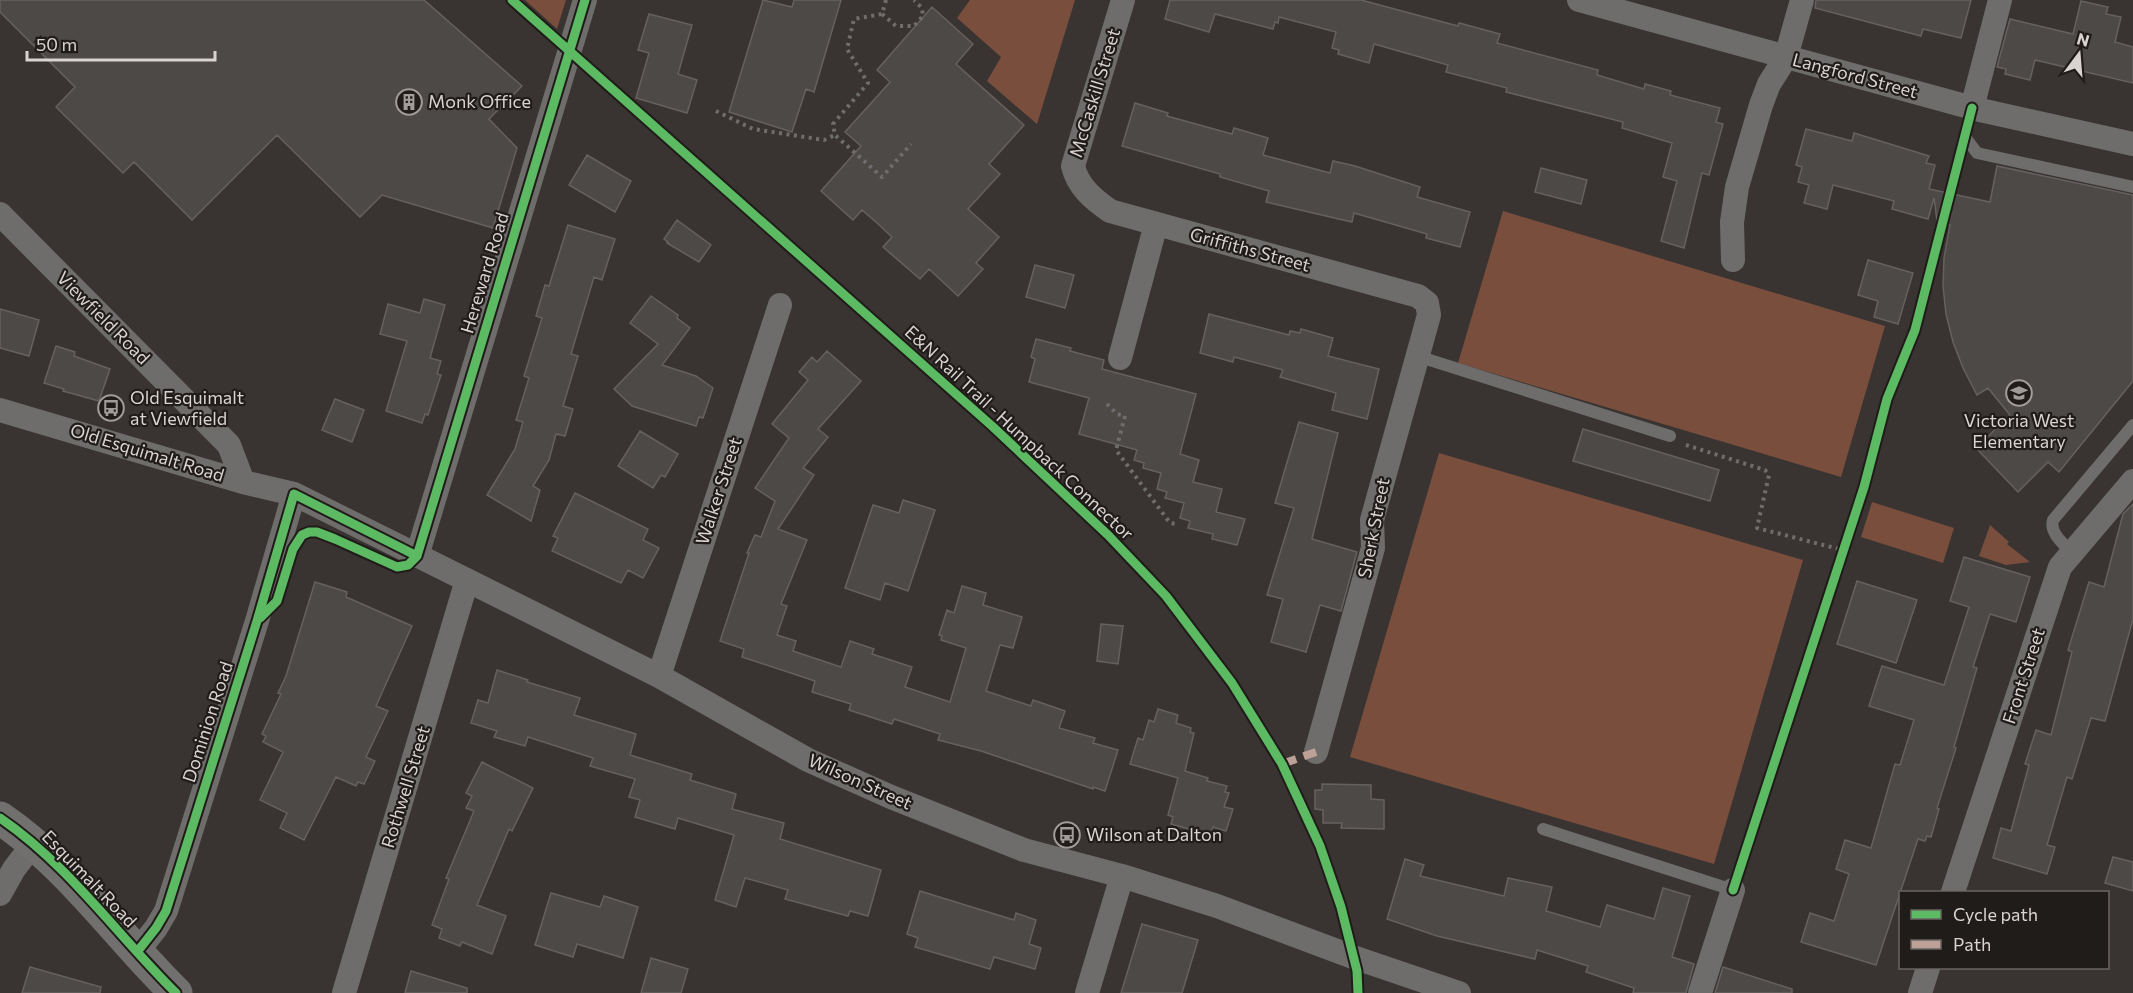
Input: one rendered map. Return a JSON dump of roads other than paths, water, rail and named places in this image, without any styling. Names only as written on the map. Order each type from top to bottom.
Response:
[{"type":"main road","name":"Esquimalt Road","points":[[0,818],[34,843],[66,874],[176,993]]},
{"type":"street","name":"Hereward Road","points":[[417,556],[585,0]]},
{"type":"street","name":"McCaskill Street","points":[[1081,185],[1075,176],[1073,166],[1123,0]]},
{"type":"street","name":"Langford Street","points":[[1579,0],[1972,108],[2133,144]]},
{"type":"street","points":[[1733,260],[1732,222],[1737,187],[1769,84],[1786,57],[1802,0]]},
{"type":"street","points":[[1972,108],[2000,0]]},
{"type":"street","name":"Griffiths Street","points":[[1081,185],[1092,198],[1110,211],[1418,296],[1427,303]]},
{"type":"street","name":"Viewfield Road","points":[[0,214],[229,446],[243,482]]},
{"type":"street","points":[[1120,358],[1156,224]]},
{"type":"street","name":"Sherk Street","points":[[1316,752],[1373,548],[1372,520],[1428,315],[1427,303]]},
{"type":"street","name":"Walker Street","points":[[659,676],[780,305]]},
{"type":"street","name":"Old Esquimalt Road","points":[[0,410],[243,482],[294,494]]},
{"type":"street","name":"Front Street","points":[[1953,891],[2060,567],[2133,481]]},
{"type":"street","name":"Wilson Street","points":[[294,494],[659,676],[808,760],[891,797],[1024,850],[1122,876],[1217,906],[1353,957],[1459,993]]},
{"type":"street","name":"Dominion Road","points":[[137,952],[166,911],[257,621],[294,494]]},
{"type":"street","name":"Rothwell Street","points":[[344,993],[467,580]]},
{"type":"street","points":[[0,894],[14,869],[34,843]]},
{"type":"street","points":[[1087,993],[1122,876]]},
{"type":"street","points":[[1700,993],[1733,890]]},
{"type":"street","points":[[1920,993],[1928,969]]},
{"type":"lane","points":[[1965,137],[1977,153],[2133,187]]},
{"type":"lane","points":[[1417,356],[1670,436]]},
{"type":"lane","points":[[2072,553],[2053,531],[2051,526],[2053,520],[2133,425]]},
{"type":"lane","points":[[1543,829],[1733,890]]},
{"type":"place","name":"Monk Office","points":[[409,102]]},
{"type":"place","name":"Victoria West Elementary","points":[[2019,393]]},
{"type":"place","name":"Old Esquimalt at Viewfield","points":[[111,408]]},
{"type":"place","name":"Wilson at Dalton","points":[[1067,835]]}]
